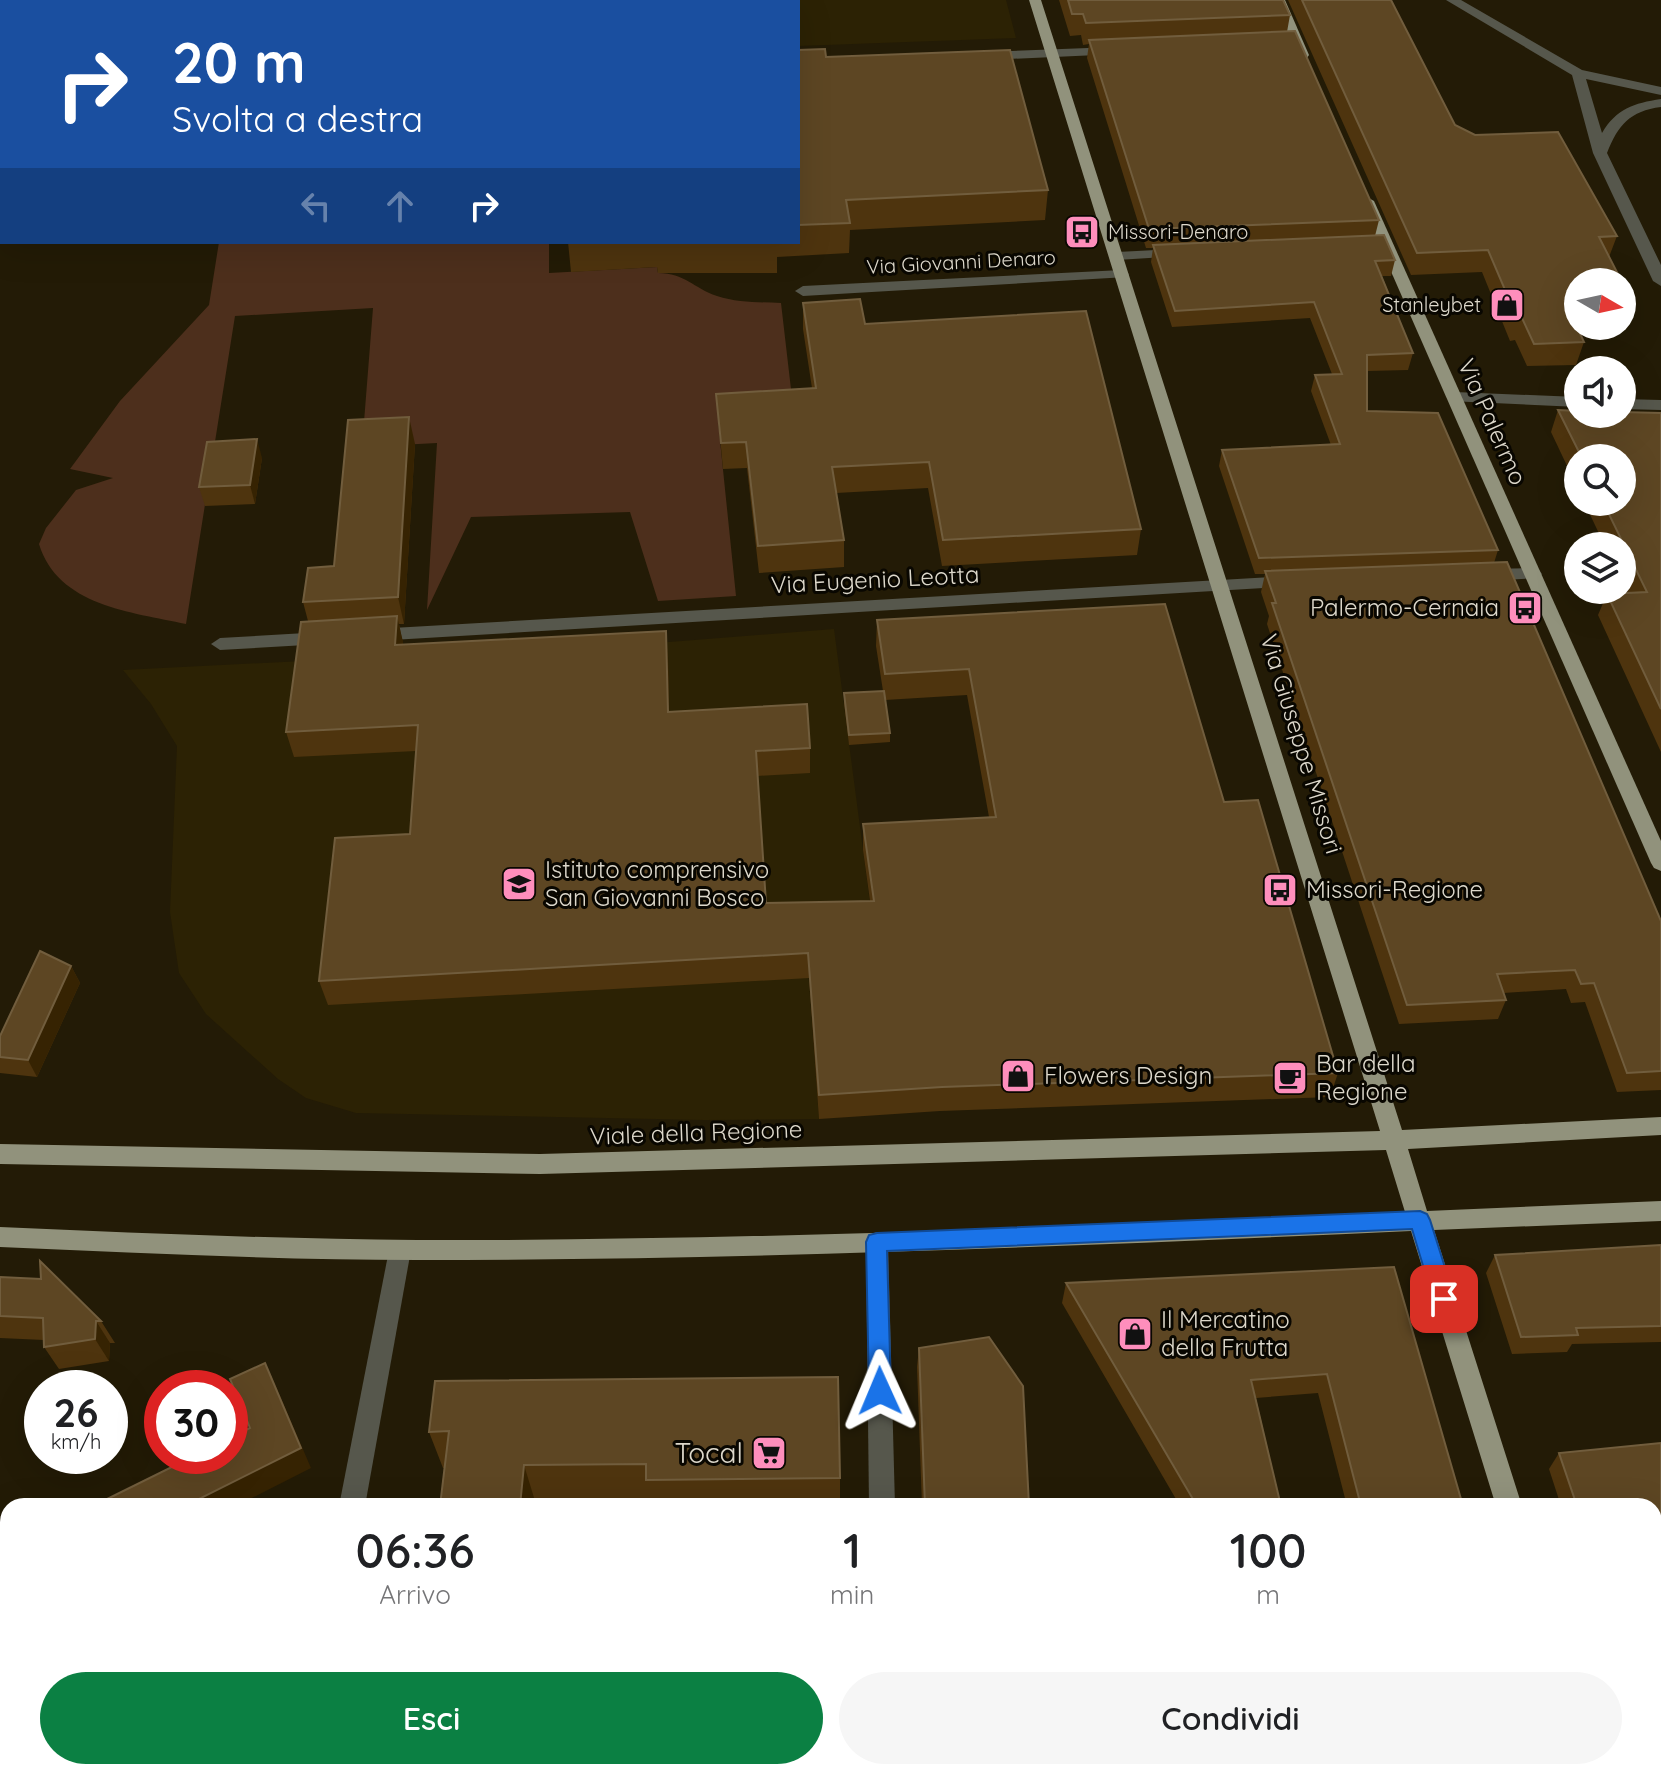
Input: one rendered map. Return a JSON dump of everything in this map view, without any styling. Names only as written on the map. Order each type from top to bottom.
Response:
[{"type":"main road","name":"Via Giuseppe Missori","points":[[1035,0],[1507,1498]]},
{"type":"main road","points":[[1279,0],[1290,43],[1310,74]]},
{"type":"main road","name":"Via Palermo","points":[[1358,181],[1380,246],[1455,397],[1661,863]]},
{"type":"main road","name":"Viale della Regione","points":[[0,1154],[540,1164],[1393,1140],[1661,1126]]},
{"type":"main road","points":[[0,1237],[179,1248],[400,1250],[877,1242],[1661,1211]]},
{"type":"street","points":[[1452,0],[1578,73],[1661,91]]},
{"type":"street","points":[[966,57],[1125,50]]},
{"type":"street","points":[[1578,73],[1600,153],[1661,281]]},
{"type":"street","points":[[1600,153],[1614,121],[1630,110],[1661,103]]},
{"type":"street","points":[[1117,256],[1198,252]]},
{"type":"street","name":"Via Giovanni Denaro","points":[[803,291],[1122,274]]},
{"type":"street","points":[[1455,397],[1564,401]]},
{"type":"street","points":[[1636,404],[1661,405]]},
{"type":"street","points":[[1460,576],[1533,574]]},
{"type":"street","name":"Via Eugenio Leotta","points":[[220,644],[1300,581]]},
{"type":"street","points":[[877,1242],[882,1498]]},
{"type":"street","points":[[354,1498],[400,1250]]},
{"type":"shaded area","points":[[800,0],[1006,0],[1016,38],[800,46]]},
{"type":"shaded area","points":[[219,244],[549,244],[549,273],[657,267],[658,273],[682,278],[717,296],[781,303],[794,415],[718,421],[736,596],[658,601],[630,512],[471,517],[427,610],[437,443],[362,447],[373,308],[235,316],[186,624],[120,610],[79,593],[62,581],[49,565],[39,544],[46,528],[76,490],[113,478],[70,469],[120,401],[209,305]]},
{"type":"shaded area","name":"Istituto comprensivo San Giovanni Bosco","points":[[834,629],[873,926],[805,927],[819,1119],[705,1120],[356,1113],[306,1098],[278,1079],[206,1014],[179,973],[170,912],[177,746],[151,704],[123,670],[644,644]]},
{"type":"building","points":[[1068,0],[1283,0],[1290,15],[1086,23],[1083,14],[1072,14]]},
{"type":"building","points":[[1302,0],[1391,0],[1455,125],[1475,135],[1558,132],[1617,236],[1599,237],[1615,268],[1564,268],[1564,340],[1584,342],[1534,344],[1522,318],[1517,318],[1488,250],[1417,253]]},
{"type":"building","points":[[1295,31],[1379,220],[1149,229],[1089,40]]},
{"type":"building","points":[[825,49],[826,57],[1010,50],[1048,190],[846,200],[850,223],[800,225],[800,50]]},
{"type":"building","points":[[1384,235],[1395,260],[1375,261],[1413,353],[1367,355],[1367,411],[1438,413],[1498,550],[1259,558],[1222,450],[1340,444],[1315,375],[1342,374],[1314,302],[1175,311],[1153,245]]},
{"type":"building","points":[[860,299],[865,324],[1086,311],[1141,529],[943,540],[929,462],[832,467],[844,540],[758,546],[746,442],[721,443],[716,394],[816,388],[803,303]]},
{"type":"building","points":[[1636,412],[1661,413],[1661,709],[1612,604],[1636,604],[1636,593],[1647,592],[1636,570],[1636,532],[1618,532],[1610,516],[1636,516],[1636,444],[1575,444],[1567,428],[1636,428]]},
{"type":"building","points":[[409,417],[398,597],[303,602],[308,568],[334,566],[348,420]]},
{"type":"building","points":[[257,439],[250,485],[199,487],[207,442]]},
{"type":"building","points":[[1507,562],[1661,921],[1661,1071],[1627,1073],[1594,983],[1581,984],[1575,970],[1497,974],[1506,1000],[1407,1005],[1272,603],[1276,603],[1265,571]]},
{"type":"building","points":[[1165,604],[1224,802],[1258,800],[1338,1073],[942,1087],[819,1095],[808,953],[319,981],[335,838],[410,834],[418,725],[286,732],[301,622],[397,616],[395,645],[666,631],[668,712],[807,704],[810,748],[756,751],[766,903],[874,901],[863,824],[996,817],[969,669],[885,674],[877,620]]},
{"type":"building","points":[[884,691],[890,733],[849,735],[844,693]]},
{"type":"building","points":[[40,951],[71,966],[28,1060],[0,1057],[0,1036]]},
{"type":"building","points":[[1661,1245],[1661,1326],[1576,1328],[1578,1335],[1521,1337],[1495,1255]]},
{"type":"building","points":[[40,1261],[101,1321],[96,1321],[95,1339],[44,1347],[43,1318],[0,1316],[0,1277],[41,1279]]},
{"type":"building","points":[[1394,1267],[1461,1498],[1359,1498],[1327,1374],[1251,1380],[1279,1498],[1192,1498],[1066,1283]]},
{"type":"building","points":[[989,1337],[1023,1386],[1029,1498],[925,1498],[919,1348]]},
{"type":"building","points":[[265,1363],[301,1448],[201,1498],[109,1498],[158,1474],[248,1474],[248,1371]]},
{"type":"building","points":[[838,1377],[840,1478],[646,1480],[646,1464],[524,1465],[521,1498],[441,1498],[449,1431],[429,1432],[435,1381]]},
{"type":"building","points":[[1661,1443],[1661,1498],[1574,1498],[1559,1453]]},
{"type":"place","name":"Missori-Denaro","points":[[1082,232]]},
{"type":"place","name":"Stanleybet","points":[[1507,305]]},
{"type":"place","name":"Palermo-Cernaia","points":[[1525,608]]},
{"type":"place","name":"Istituto comprensivo San Giovanni Bosco","points":[[519,884]]},
{"type":"place","name":"Missori-Regione","points":[[1280,890]]},
{"type":"place","name":"Flowers Design","points":[[1018,1076]]},
{"type":"place","name":"Bar della Regione","points":[[1290,1078]]},
{"type":"place","name":"Il Mercatino della Frutta","points":[[1135,1334]]},
{"type":"place","name":"Tocal","points":[[769,1453]]},
{"type":"route","points":[[880,1391],[877,1242],[1420,1220],[1444,1299]]}]
